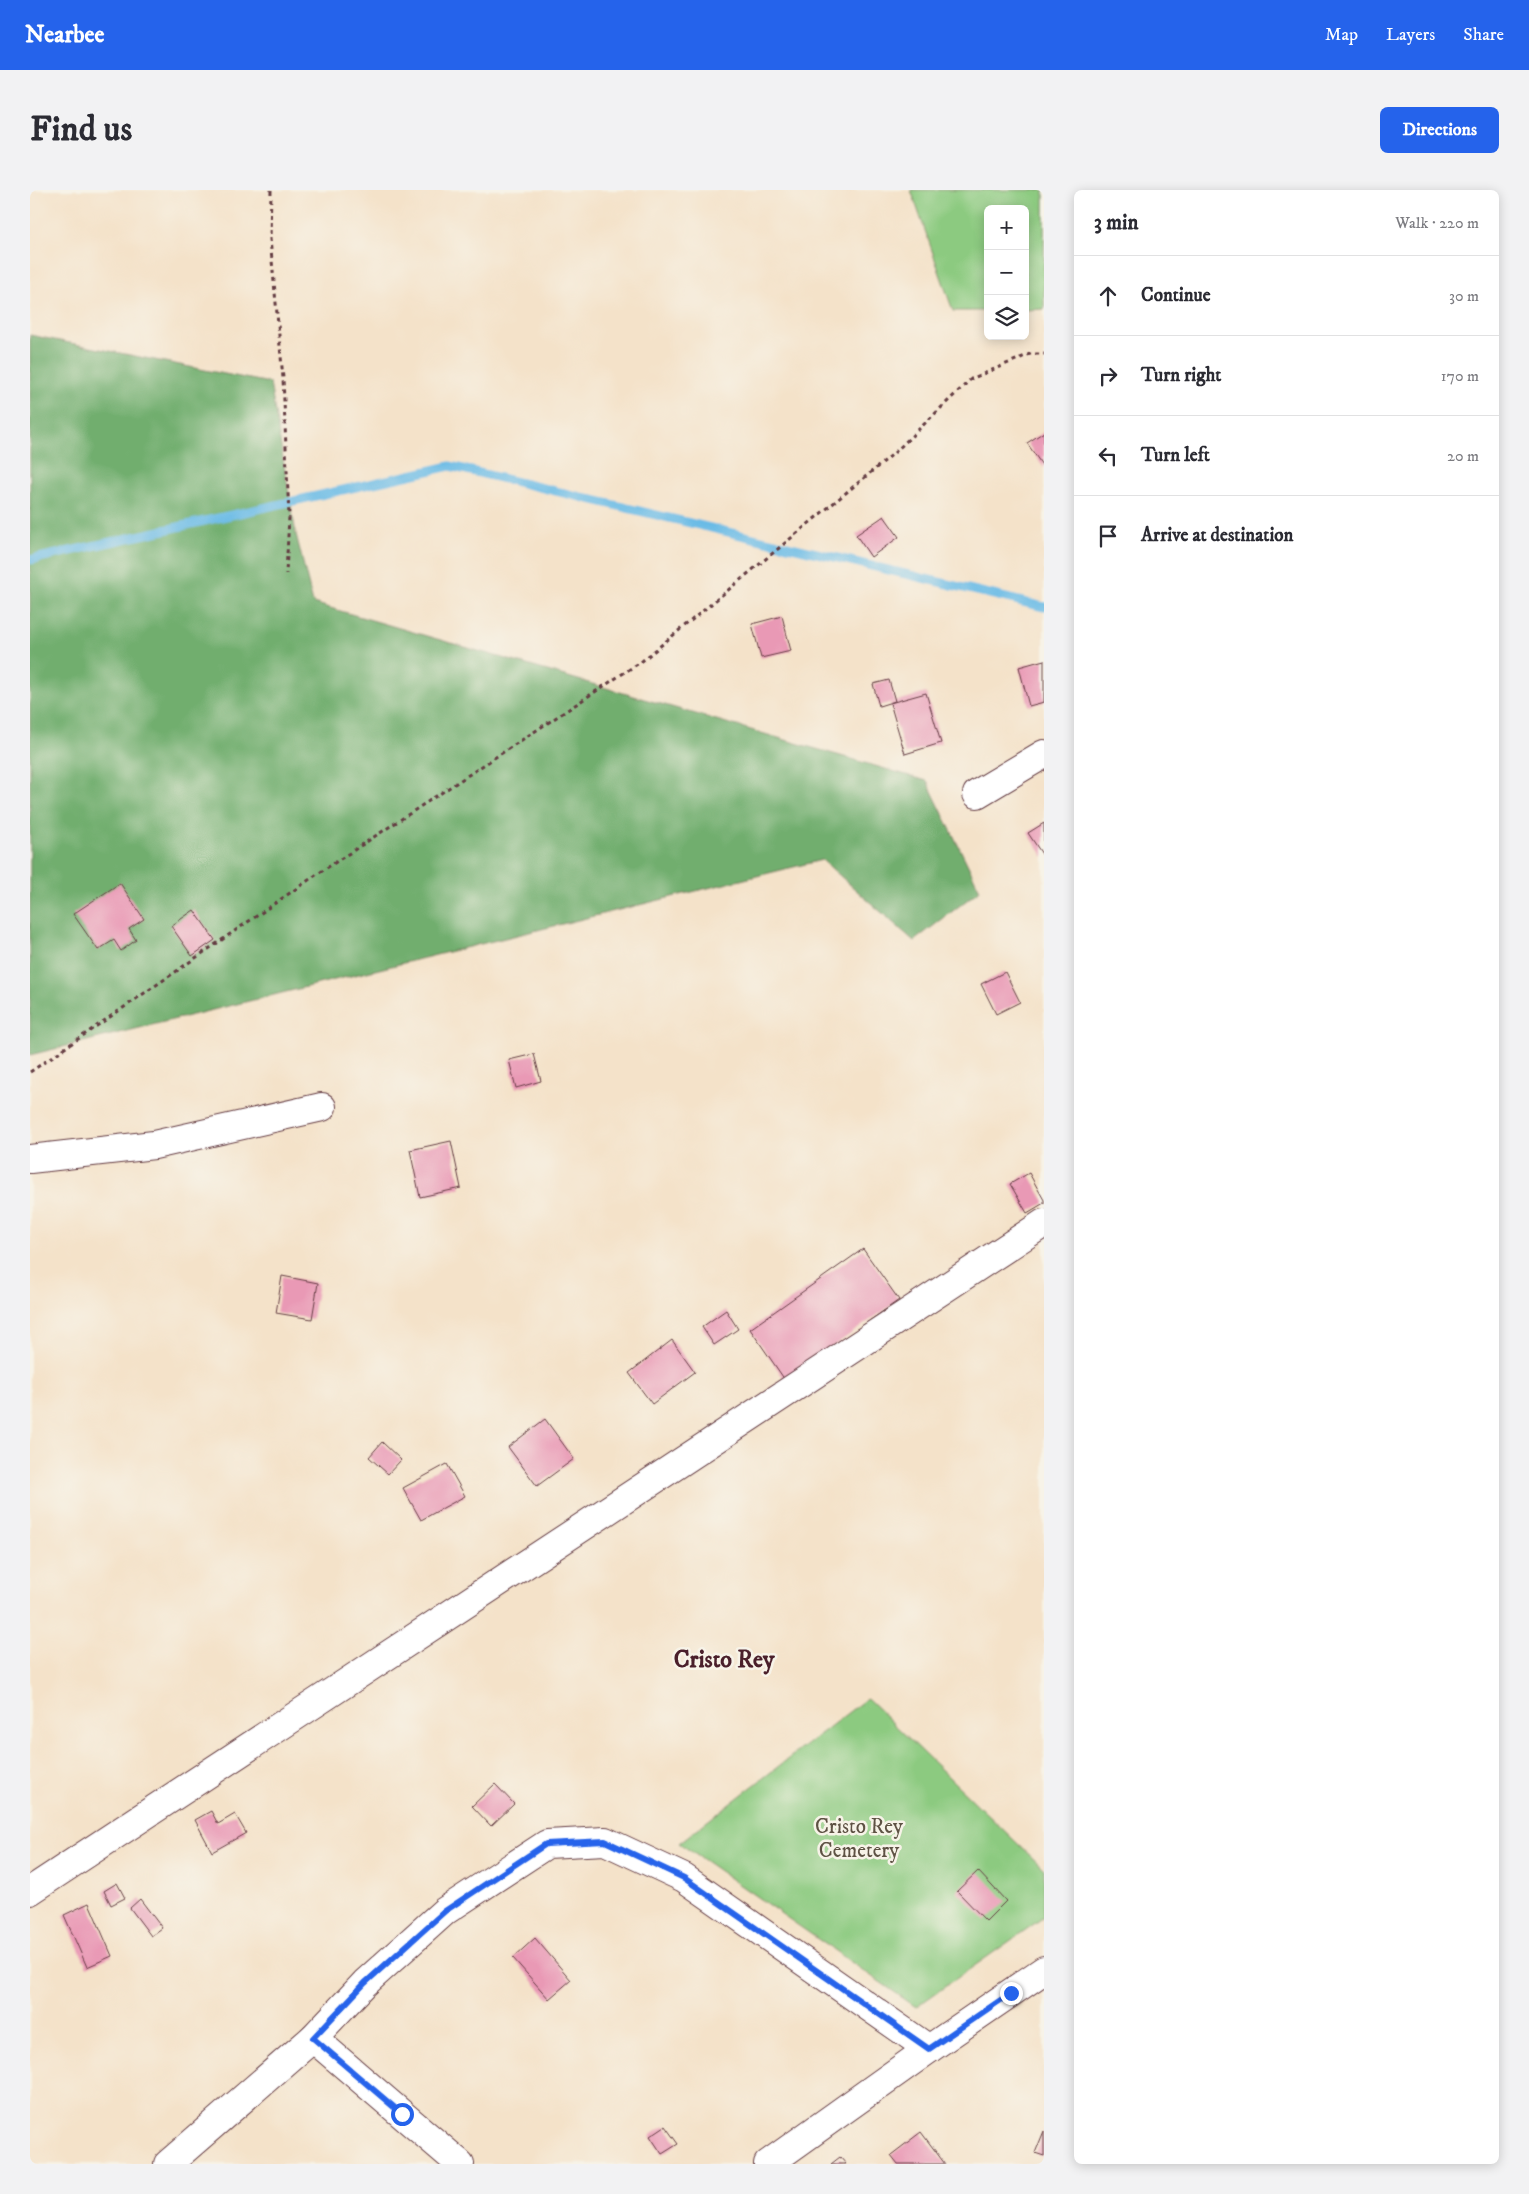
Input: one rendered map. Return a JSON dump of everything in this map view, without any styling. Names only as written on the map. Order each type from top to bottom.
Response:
[{"type":"street","points":[[977,794],[1044,754]]},
{"type":"street","points":[[30,1159],[154,1145],[322,1107]]},
{"type":"street","points":[[31,1889],[1044,1223]]},
{"type":"street","points":[[168,2164],[313,2038],[365,1983],[445,1911],[546,1844],[605,1841],[684,1878],[929,2049]]},
{"type":"street","points":[[768,2164],[1044,1970]]},
{"type":"street","points":[[313,2038],[460,2164]]},
{"type":"path","points":[[271,190],[270,238],[283,378],[289,517],[286,574]]},
{"type":"path","points":[[30,1072],[316,875],[642,661],[893,454],[971,379],[1030,354],[1044,354]]},
{"type":"green space","points":[[911,190],[1044,190],[1044,309],[1029,310],[1029,205],[984,205],[984,311],[953,311]]},
{"type":"green space","points":[[30,335],[270,383],[296,534],[313,603],[927,781],[980,890],[914,941],[822,860],[30,1055]]},
{"type":"green space","name":"Cristo Rey Cemetery","points":[[867,1698],[1044,1869],[1044,1917],[916,2007],[679,1843]]},
{"type":"building","points":[[1044,432],[1044,468],[1027,443]]},
{"type":"building","points":[[884,516],[899,537],[871,557],[856,535]]},
{"type":"building","points":[[782,616],[791,651],[761,658],[752,624]]},
{"type":"building","points":[[1044,660],[1044,702],[1029,706],[1019,667]]},
{"type":"building","points":[[889,680],[895,701],[879,706],[873,684]]},
{"type":"building","points":[[926,693],[941,743],[905,754],[890,703]]},
{"type":"building","points":[[1044,823],[1044,857],[1028,833]]},
{"type":"building","points":[[120,883],[144,919],[129,929],[136,940],[121,951],[114,940],[98,950],[73,914]]},
{"type":"building","points":[[194,910],[215,940],[192,956],[171,926]]},
{"type":"building","points":[[1005,972],[1020,1002],[996,1014],[981,984]]},
{"type":"building","points":[[534,1054],[541,1081],[516,1088],[509,1060]]},
{"type":"building","points":[[451,1141],[461,1188],[420,1197],[410,1150]]},
{"type":"building","points":[[1029,1173],[1044,1203],[1027,1213],[1010,1184]]},
{"type":"building","points":[[863,1249],[899,1300],[785,1380],[750,1329]]},
{"type":"building","points":[[282,1276],[318,1283],[312,1319],[276,1313]]},
{"type":"building","points":[[726,1310],[738,1329],[714,1345],[702,1327]]},
{"type":"building","points":[[672,1340],[695,1372],[652,1404],[629,1373]]},
{"type":"building","points":[[545,1419],[574,1459],[537,1486],[508,1447]]},
{"type":"building","points":[[382,1442],[401,1460],[388,1474],[369,1457]]},
{"type":"building","points":[[447,1464],[465,1496],[421,1520],[403,1488]]},
{"type":"building","points":[[495,1784],[514,1804],[491,1826],[472,1806]]},
{"type":"building","points":[[211,1811],[218,1824],[235,1814],[246,1833],[212,1852],[195,1820]]},
{"type":"building","points":[[978,1871],[1006,1901],[986,1921],[957,1891]]},
{"type":"building","points":[[117,1883],[125,1898],[111,1905],[104,1891]]},
{"type":"building","points":[[140,1899],[162,1928],[151,1936],[130,1908]]},
{"type":"building","points":[[89,1903],[112,1956],[87,1967],[64,1915]]},
{"type":"building","points":[[535,1938],[571,1980],[549,1999],[513,1958]]},
{"type":"building","points":[[665,2126],[678,2144],[662,2154],[650,2136]]},
{"type":"building","points":[[1044,2131],[1044,2156],[1035,2153]]},
{"type":"building","points":[[921,2132],[945,2164],[898,2164],[891,2155]]},
{"type":"building","points":[[840,2157],[846,2164],[831,2164]]},
{"type":"waterway","points":[[30,560],[450,466],[1044,607]]},
{"type":"district","name":"Cristo Rey","points":[[724,1660]]},
{"type":"route","points":[[402,2114],[313,2038],[365,1983],[445,1911],[546,1844],[605,1841],[684,1878],[929,2049],[1011,1993]]}]
